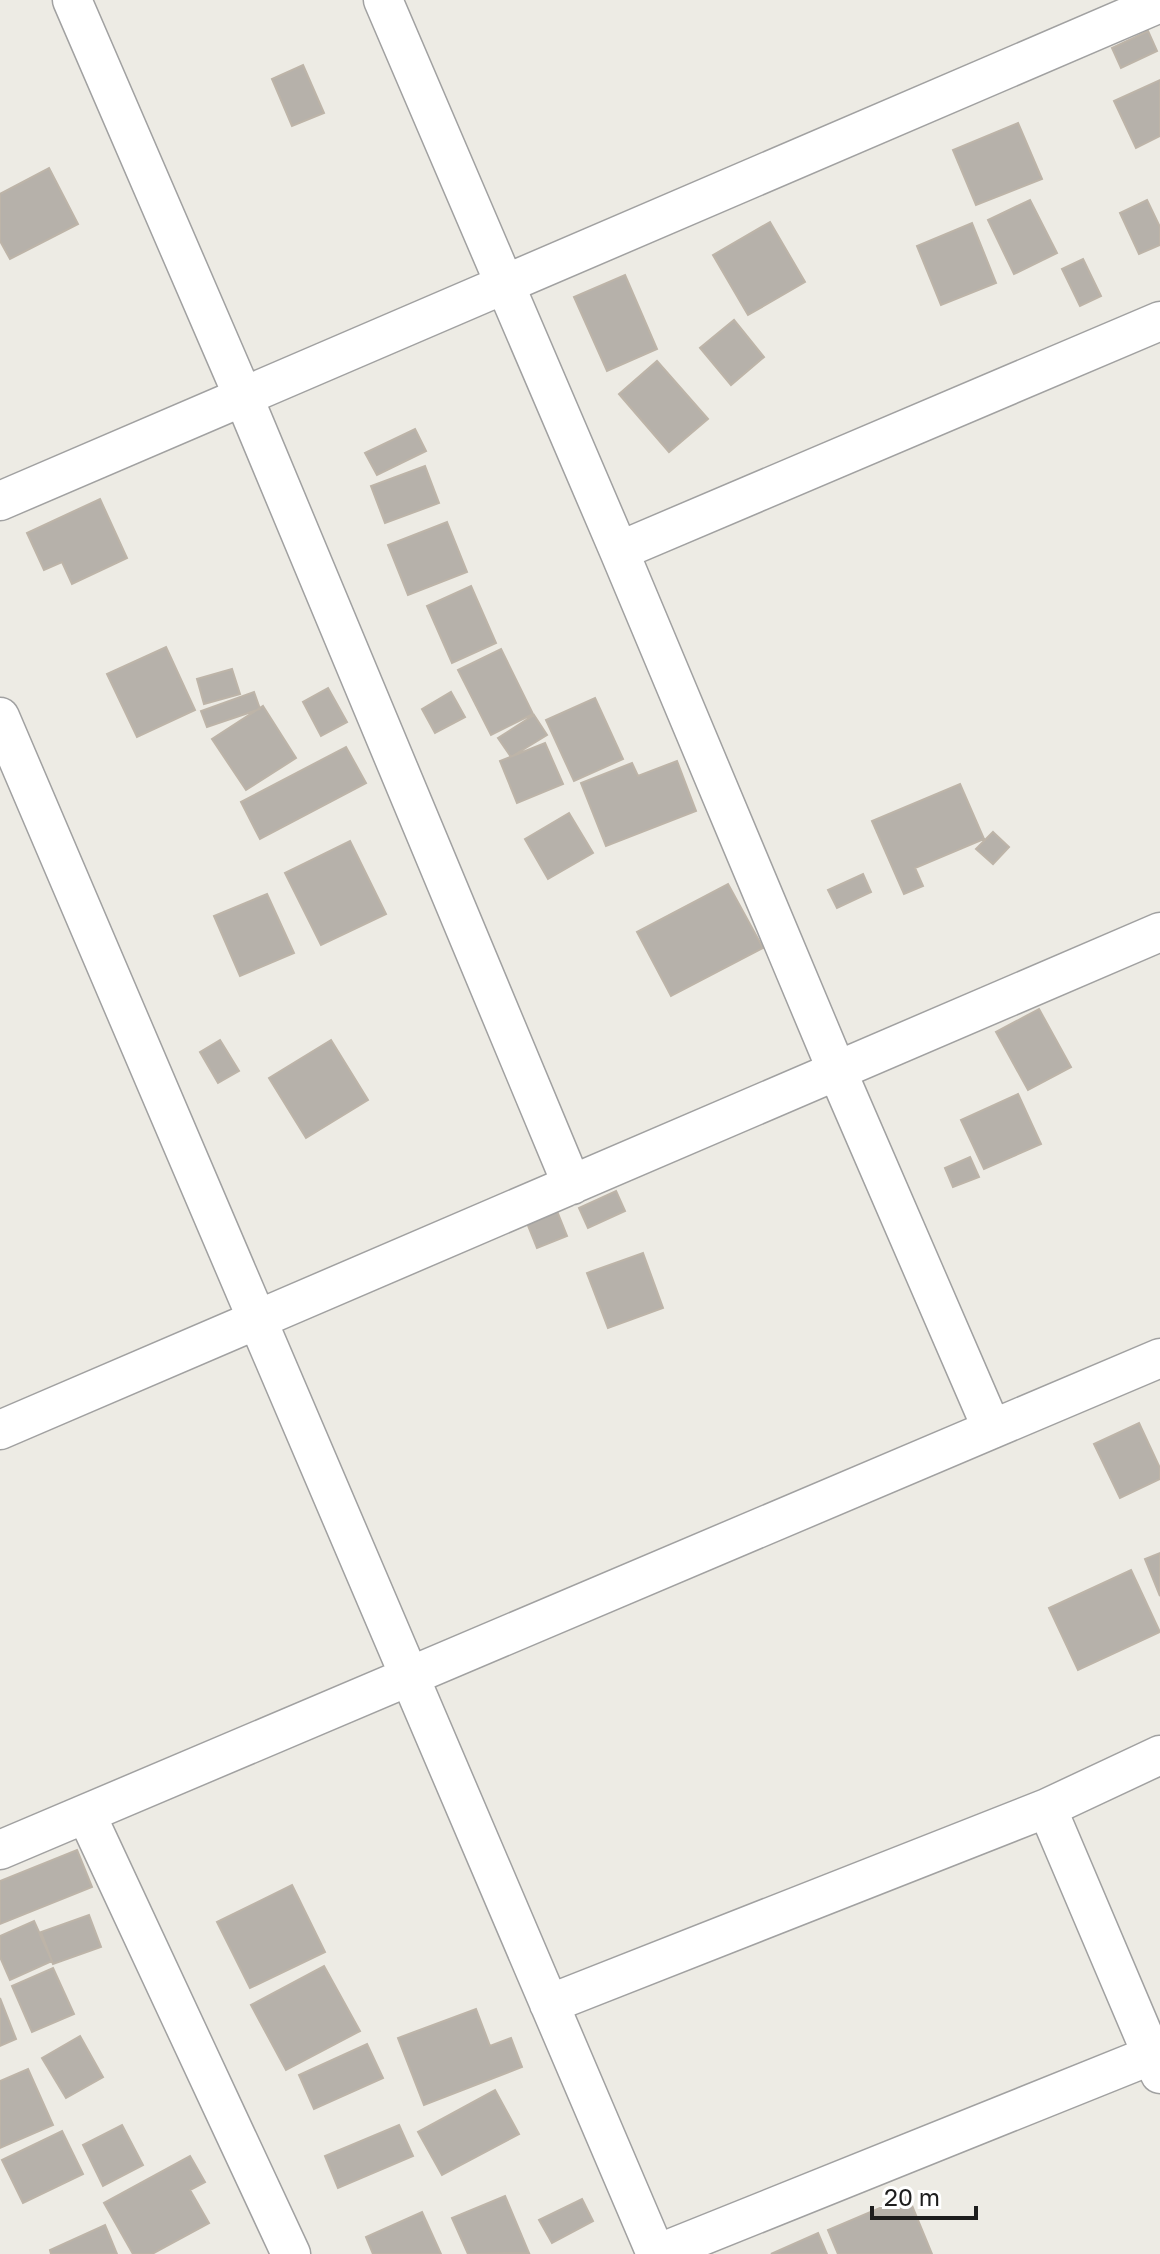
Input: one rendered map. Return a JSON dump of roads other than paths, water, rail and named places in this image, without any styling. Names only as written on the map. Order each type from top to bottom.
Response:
[{"type":"street","points":[[72,0],[243,396],[572,1185]]},
{"type":"street","points":[[383,0],[992,1429]]},
{"type":"street","points":[[0,501],[1160,3]]},
{"type":"street","points":[[619,551],[1160,321]]},
{"type":"street","points":[[0,717],[657,2254],[1156,2065],[1047,1808]]},
{"type":"street","points":[[0,1430],[1160,932]]},
{"type":"street","points":[[0,1850],[1160,1358]]},
{"type":"street","points":[[549,2004],[1047,1808],[1160,1755]]},
{"type":"street","points":[[86,1814],[291,2254]]}]
